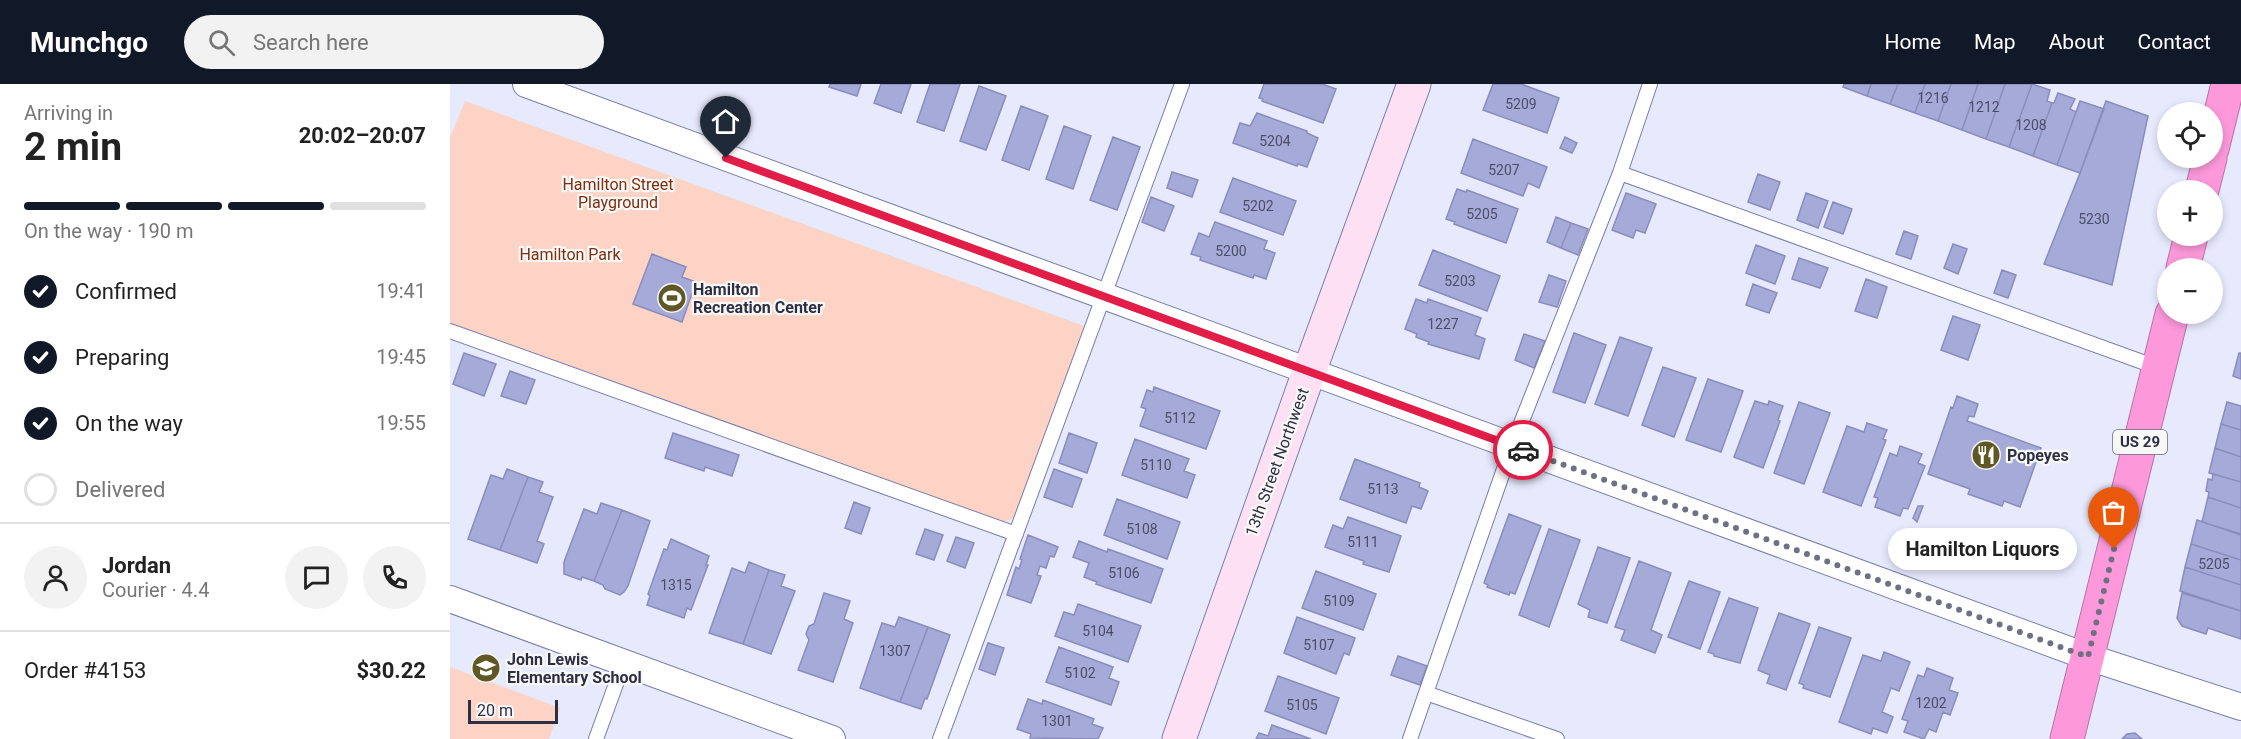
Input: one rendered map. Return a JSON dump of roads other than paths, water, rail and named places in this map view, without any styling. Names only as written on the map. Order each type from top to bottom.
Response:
[{"type":"highway","points":[[2223,104],[2228,84]]},
{"type":"highway","name":"US 29","points":[[2067,739],[2170,324]]},
{"type":"street","points":[[526,84],[2088,657],[2241,706]]},
{"type":"street","name":"13th Street Northwest","points":[[1179,739],[1414,84]]},
{"type":"street","points":[[450,599],[832,739]]},
{"type":"lane","points":[[940,739],[1182,84]]},
{"type":"lane","points":[[1410,739],[1512,446],[1620,173],[1650,84]]},
{"type":"lane","points":[[1620,173],[2159,368]]},
{"type":"lane","points":[[450,331],[1016,534]]},
{"type":"lane","points":[[596,739],[624,662]]},
{"type":"lane","points":[[1426,693],[1557,739]]},
{"type":"place","name":"Hamilton Recreation Center","points":[[672,298]]},
{"type":"place","name":"Popeyes","points":[[1986,455]]},
{"type":"place","name":"Hamilton Liquors","points":[[2114,549]]},
{"type":"place","name":"John Lewis Elementary School","points":[[486,668]]},
{"type":"park label","name":"Hamilton Street Playground","points":[[618,193]]},
{"type":"park label","name":"Hamilton Park","points":[[570,254]]}]
